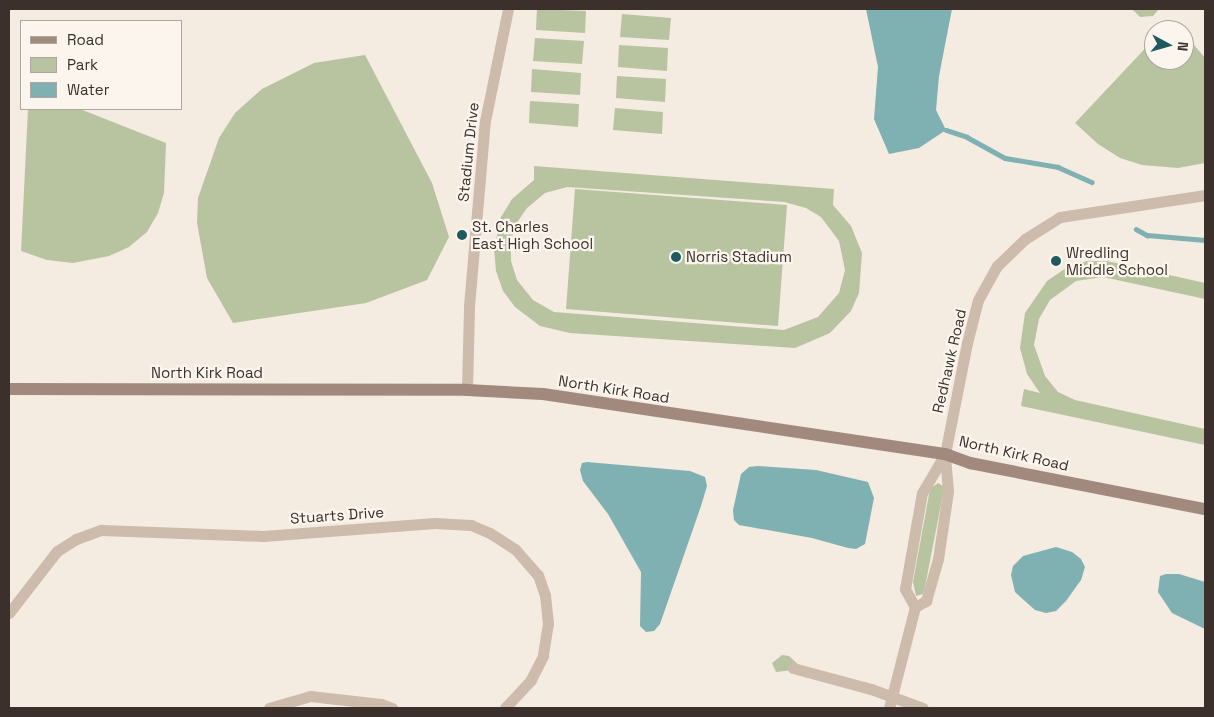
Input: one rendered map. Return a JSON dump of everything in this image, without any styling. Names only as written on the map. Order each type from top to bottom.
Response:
[{"type":"main road","name":"North Kirk Road","points":[[9,389],[467,390],[542,394],[945,454],[970,463],[1205,509]]},
{"type":"street","name":"Stadium Drive","points":[[467,390],[469,306],[485,121],[508,9]]},
{"type":"street","name":"Redhawk Road","points":[[945,454],[978,300],[997,266],[1025,239],[1060,217],[1205,195]]},
{"type":"street","points":[[891,703],[915,607],[905,589],[922,493],[945,454]]},
{"type":"street","points":[[915,607],[926,601],[938,559],[948,491],[945,454]]},
{"type":"street","name":"Stuarts Drive","points":[[9,613],[57,551],[76,538],[101,530],[263,536],[434,523],[471,525],[490,533],[516,549],[538,575],[545,595],[548,623],[543,656],[531,680],[505,708]]},
{"type":"street","points":[[793,668],[891,703],[923,708]]},
{"type":"street","points":[[269,708],[310,696],[381,704],[392,708]]},
{"type":"green space","points":[[537,9],[586,11],[585,33],[536,30]]},
{"type":"green space","points":[[1132,9],[1159,9],[1153,16],[1140,17]]},
{"type":"green space","points":[[622,14],[671,18],[669,40],[620,37]]},
{"type":"green space","points":[[535,38],[584,41],[582,64],[533,61]]},
{"type":"green space","points":[[619,45],[668,48],[667,71],[618,67]]},
{"type":"green space","points":[[1194,45],[1205,58],[1205,163],[1178,168],[1142,165],[1120,158],[1098,144],[1075,123],[1144,50],[1144,70],[1194,70]]},
{"type":"green space","points":[[365,55],[432,183],[449,237],[427,280],[366,303],[233,323],[207,278],[197,223],[198,198],[219,138],[235,113],[262,89],[314,63]]},
{"type":"green space","points":[[532,69],[581,73],[580,95],[531,92]]},
{"type":"green space","points":[[617,76],[666,79],[665,102],[616,98]]},
{"type":"green space","points":[[530,101],[579,104],[578,127],[529,123]]},
{"type":"green space","points":[[615,108],[663,112],[662,134],[613,130]]},
{"type":"green space","points":[[28,110],[83,110],[166,143],[164,193],[158,213],[147,232],[129,247],[109,256],[73,263],[47,260],[21,251]]},
{"type":"green space","points":[[534,166],[834,189],[833,205],[851,226],[862,253],[859,293],[851,311],[830,333],[795,348],[570,333],[540,326],[515,307],[503,291],[496,271],[494,249],[501,217],[512,199],[534,180]],"holes":[[[567,187],[784,202],[806,208],[821,217],[839,241],[845,270],[839,293],[818,317],[784,330],[554,312],[533,300],[517,280],[511,261],[511,241],[516,224],[527,208],[545,193]]]},
{"type":"green space","name":"Norris Stadium","points":[[575,189],[787,205],[778,326],[566,309]]},
{"type":"green space","points":[[1087,261],[1107,261],[1205,283],[1205,299],[1103,277],[1076,281],[1050,300],[1039,319],[1034,345],[1045,376],[1058,392],[1075,400],[1205,429],[1205,445],[1021,406],[1024,389],[1040,393],[1027,374],[1020,348],[1025,313],[1047,281],[1066,268]]},
{"type":"green space","points":[[938,483],[943,486],[943,494],[925,587],[923,594],[916,596],[913,582],[930,489]]},
{"type":"green space","points":[[782,655],[789,656],[803,669],[776,672],[772,663]]},
{"type":"water","points":[[866,9],[952,9],[939,76],[936,110],[946,130],[919,148],[889,154],[874,119],[878,67]]},
{"type":"water","points":[[582,463],[690,471],[705,477],[707,486],[701,506],[660,624],[654,631],[646,632],[640,626],[641,572],[608,514],[583,481],[580,470]]},
{"type":"water","points":[[749,467],[816,470],[868,482],[874,498],[865,544],[856,549],[848,548],[812,538],[739,525],[734,520],[733,510],[741,474]]},
{"type":"water","points":[[1056,547],[1072,552],[1081,559],[1085,567],[1081,580],[1066,601],[1056,611],[1046,613],[1035,610],[1015,592],[1011,575],[1013,566],[1023,556]]},
{"type":"water","points":[[1179,574],[1205,582],[1205,629],[1172,613],[1158,592],[1160,576]]},
{"type":"waterway","points":[[946,130],[967,137],[1005,158],[1058,167],[1092,182]]},
{"type":"waterway","points":[[1136,229],[1147,235],[1205,240]]},
{"type":"place","name":"St. Charles East High School","points":[[462,235]]},
{"type":"place","name":"Norris Stadium","points":[[676,257]]},
{"type":"place","name":"Wredling Middle School","points":[[1056,261]]}]
